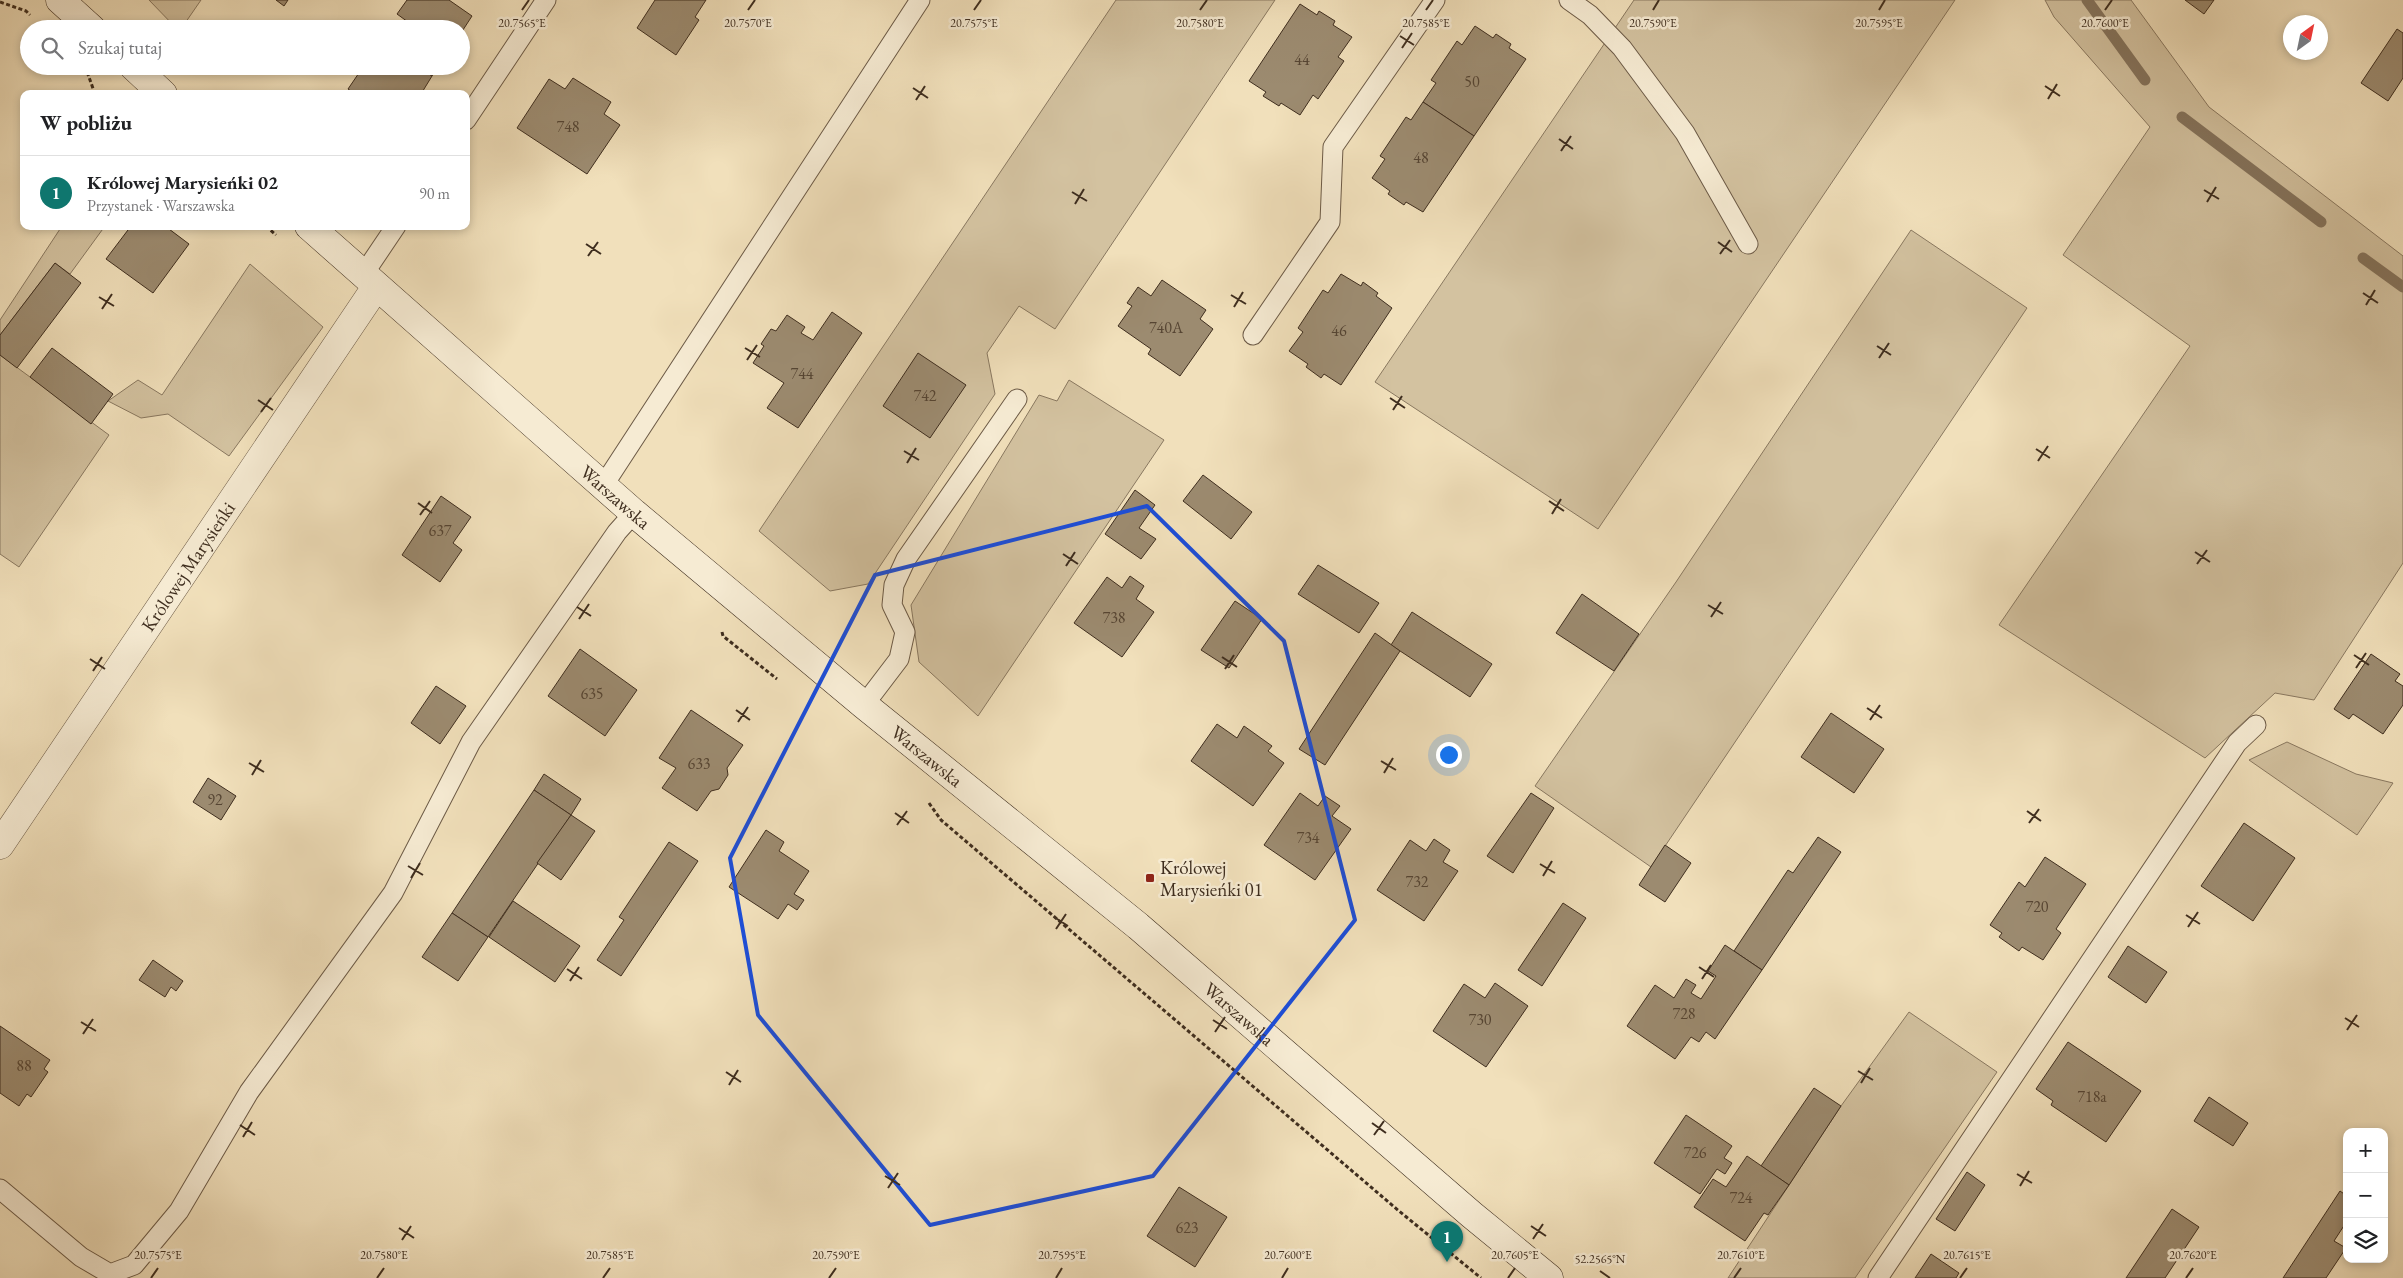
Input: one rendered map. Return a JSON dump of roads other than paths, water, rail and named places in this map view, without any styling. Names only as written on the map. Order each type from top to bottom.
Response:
[{"type":"main road","points":[[60,0],[82,20]]},
{"type":"main road","points":[[143,75],[160,90]]},
{"type":"main road","name":"Warszawska","points":[[314,230],[634,513],[864,705],[1138,926],[1539,1275]]},
{"type":"main road","name":"Królowej Marysieńki","points":[[0,845],[370,281]]},
{"type":"lane","points":[[470,114],[546,0]]},
{"type":"lane","points":[[603,486],[920,0]]},
{"type":"lane","points":[[1253,335],[1330,222],[1333,147],[1435,0]]},
{"type":"lane","points":[[1569,0],[1590,15],[1622,48],[1685,133],[1748,244]]},
{"type":"lane","points":[[370,281],[394,230]]},
{"type":"lane","points":[[864,705],[899,659],[905,632],[892,605],[894,585],[906,559],[1017,399]]},
{"type":"lane","points":[[0,1189],[81,1258],[110,1274],[134,1266],[179,1211],[249,1092],[393,893],[471,742],[617,532],[634,513]]},
{"type":"lane","points":[[1878,1278],[2237,743],[2256,725]]},
{"type":"waterway","points":[[2087,0],[2145,80]]},
{"type":"waterway","points":[[2182,117],[2321,222]]},
{"type":"waterway","points":[[2363,258],[2403,287]]},
{"type":"place","name":"Królowej Marysieńki 01","points":[[1150,878]]},
{"type":"place","name":"Królowej Marysieńki 02","points":[[1447,1262]]}]
